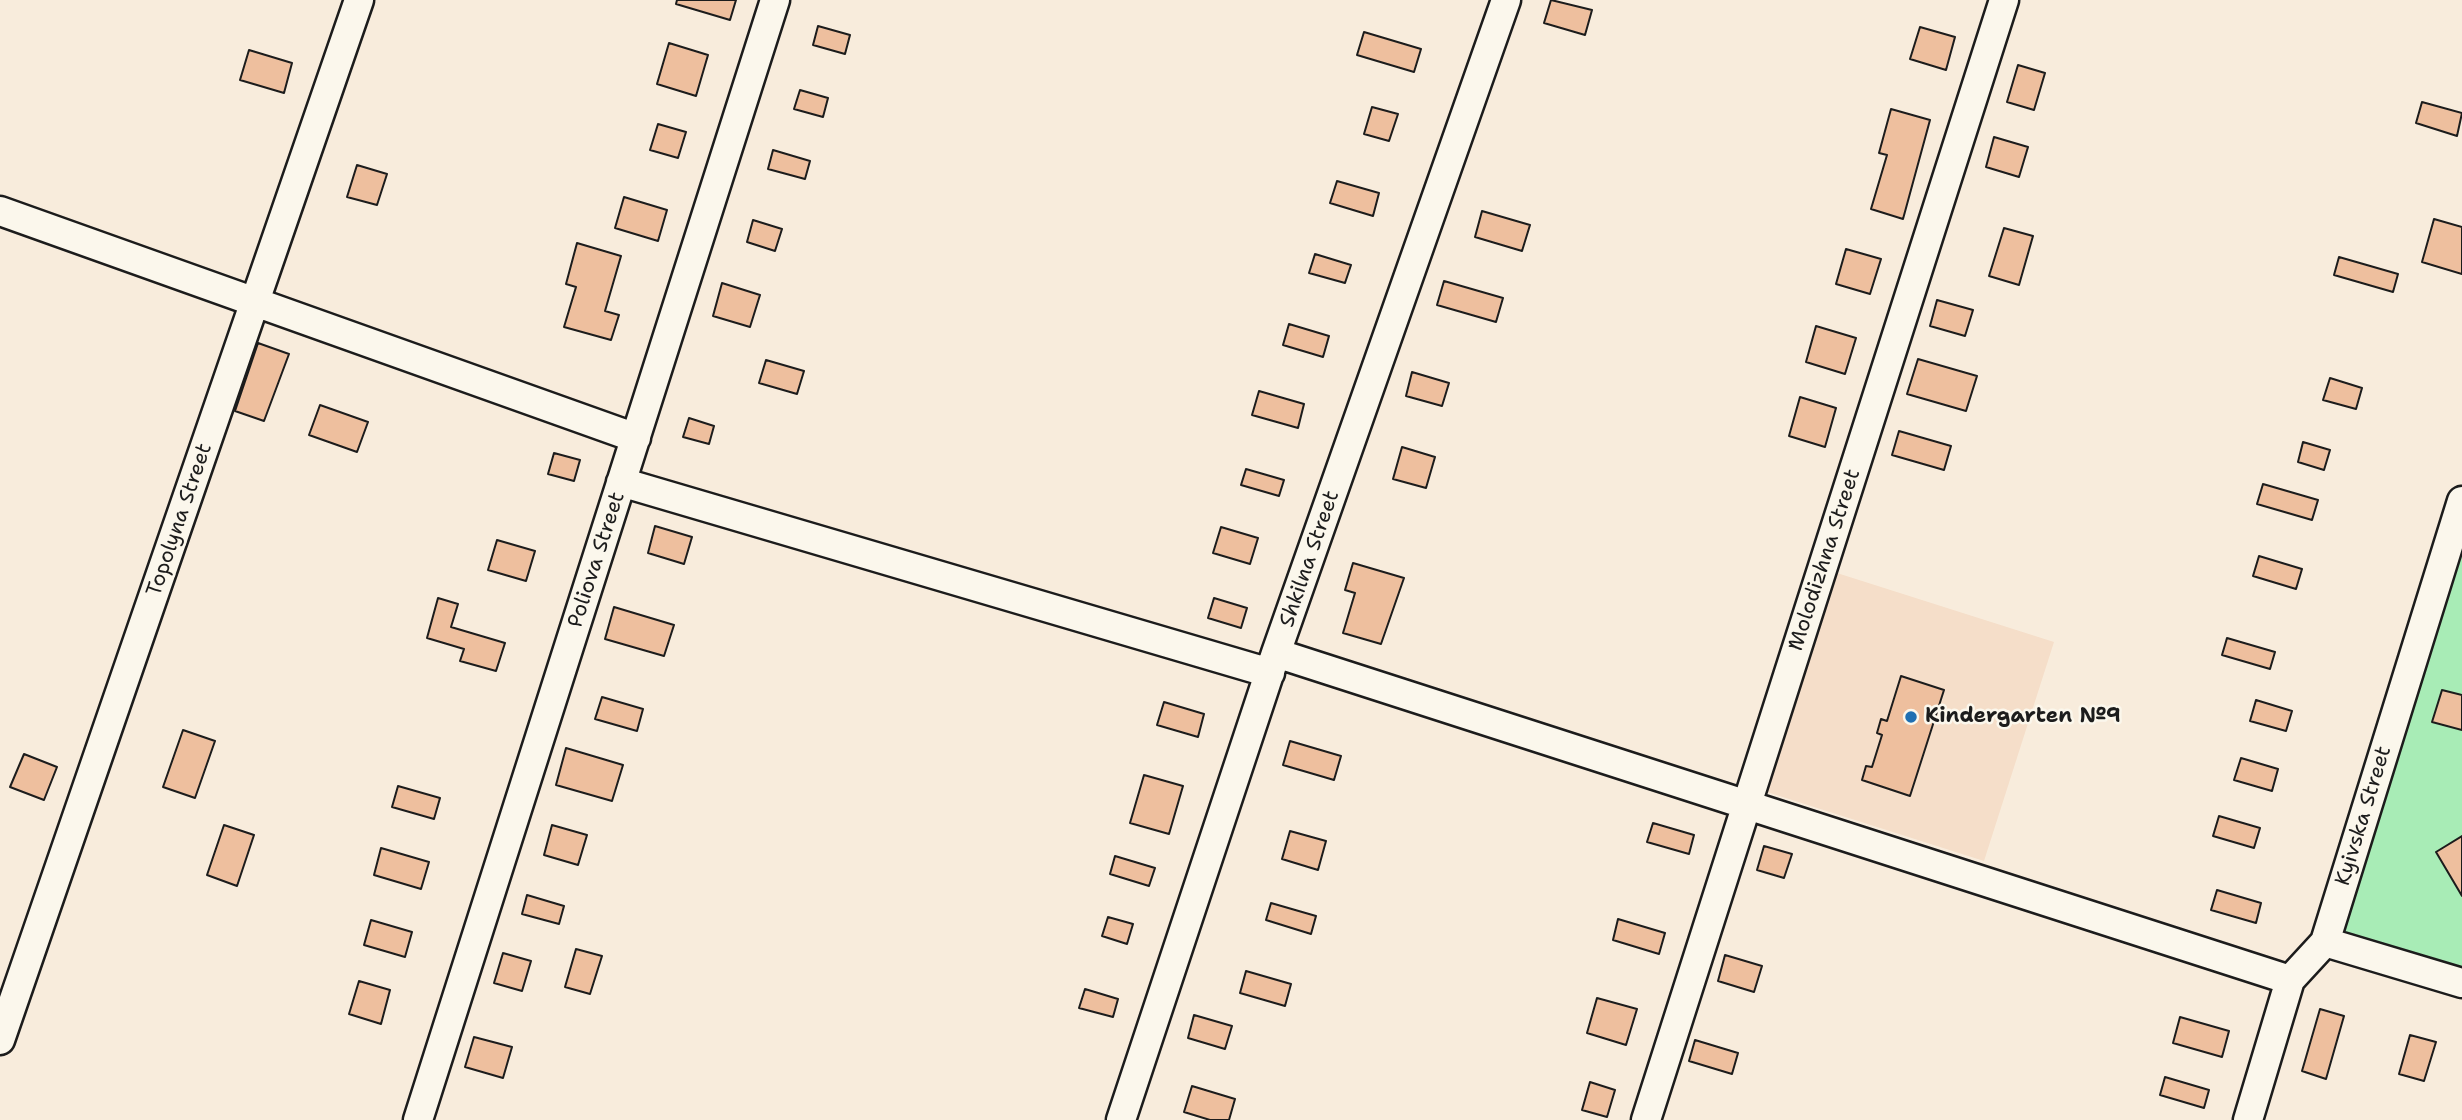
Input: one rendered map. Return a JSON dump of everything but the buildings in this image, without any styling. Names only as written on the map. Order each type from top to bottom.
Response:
[{"type":"street","name":"Topolyna Street","points":[[0,1040],[359,0]]},
{"type":"street","name":"Poliova Street","points":[[418,1120],[775,0]]},
{"type":"street","name":"Shkilna Street","points":[[1121,1120],[1273,663],[1506,0]]},
{"type":"street","name":"Molodizhna Street","points":[[1646,1120],[2004,0]]},
{"type":"street","points":[[0,211],[256,300],[636,438]]},
{"type":"street","points":[[621,482],[1273,663],[1746,805],[2290,980]]},
{"type":"street","name":"Kyivska Street","points":[[2248,1120],[2290,980],[2325,942],[2462,501]]},
{"type":"street","points":[[2325,942],[2462,983]]},
{"type":"shaded area","name":"Kindergarten №9","points":[[1837,573],[2054,642],[1984,861],[1767,792]]},
{"type":"green space","points":[[2462,501],[2462,983],[2325,942]]},
{"type":"place","name":"Kindergarten №9","points":[[1911,717]]}]
